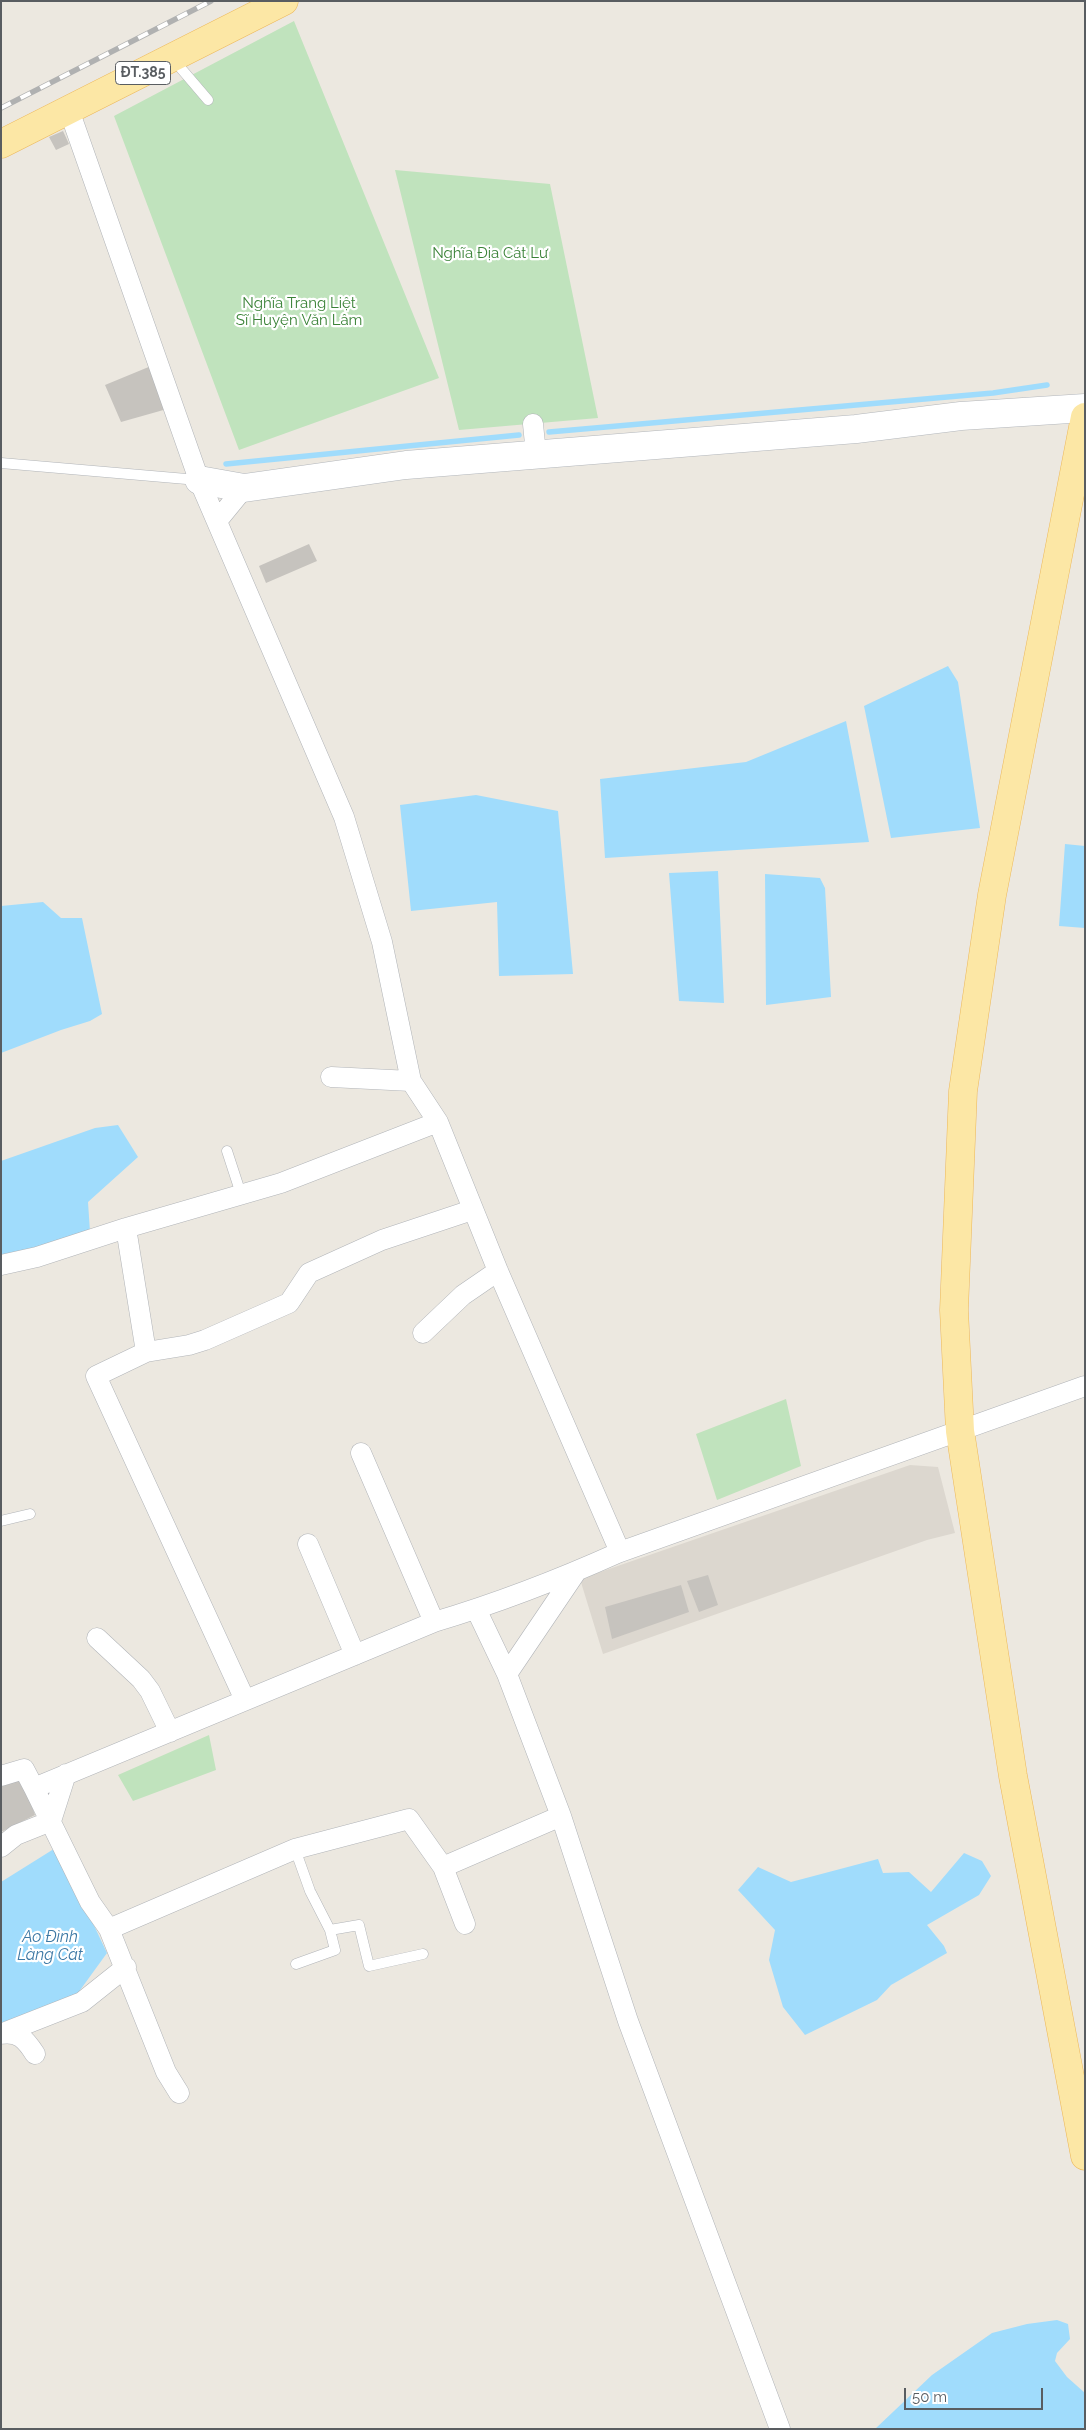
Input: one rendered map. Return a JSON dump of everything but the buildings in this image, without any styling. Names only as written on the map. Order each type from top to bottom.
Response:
[{"type":"main road","name":"ĐT.385","points":[[1,144],[284,1]]},
{"type":"main road","points":[[199,480],[244,488],[378,469],[536,454],[856,429],[961,416],[1085,408]]},
{"type":"main road","points":[[1085,417],[992,895],[963,1092],[954,1310],[960,1431],[1013,1776],[1085,2156]]},
{"type":"street","points":[[69,110],[199,480],[313,749],[344,817],[382,942],[411,1081],[438,1122],[472,1210],[620,1552]]},
{"type":"street","points":[[533,424],[536,454]]},
{"type":"street","points":[[217,521],[244,488]]},
{"type":"street","points":[[331,1076],[411,1081]]},
{"type":"street","points":[[1,1265],[46,1255],[126,1228],[281,1183],[438,1122]]},
{"type":"street","points":[[245,1700],[96,1376],[146,1352],[189,1345],[205,1340],[289,1303],[308,1273],[382,1240],[472,1210]]},
{"type":"street","points":[[126,1228],[146,1352]]},
{"type":"street","points":[[423,1333],[463,1295],[498,1271]]},
{"type":"street","points":[[34,1788],[434,1622],[476,1609],[576,1572],[620,1552],[728,1521],[960,1431],[1085,1386]]},
{"type":"street","points":[[361,1453],[434,1622]]},
{"type":"street","points":[[308,1544],[355,1655]]},
{"type":"street","points":[[507,1674],[576,1572]]},
{"type":"street","points":[[476,1609],[507,1674],[561,1816],[631,2030],[780,2429]]},
{"type":"street","points":[[97,1638],[141,1679],[150,1692],[170,1732]]},
{"type":"street","points":[[1,1776],[24,1769],[90,1902],[109,1929],[126,1967],[166,2072],[179,2093]]},
{"type":"street","points":[[51,1821],[66,1774]]},
{"type":"street","points":[[443,1867],[561,1816]]},
{"type":"street","points":[[109,1929],[295,1848],[409,1819],[443,1867],[465,1924]]},
{"type":"street","points":[[1,1847],[16,1835],[51,1821]]},
{"type":"street","points":[[2,2034],[82,2002],[126,1967]]},
{"type":"street","points":[[2,2034],[16,2034],[25,2039],[35,2054]]},
{"type":"lane","points":[[172,58],[208,100]]},
{"type":"lane","points":[[1,463],[199,480]]},
{"type":"lane","points":[[227,1151],[241,1194]]},
{"type":"lane","points":[[1,1520],[30,1514]]},
{"type":"lane","points":[[295,1848],[310,1891],[330,1930],[335,1950],[296,1964]]},
{"type":"lane","points":[[330,1930],[359,1925],[369,1966],[424,1954]]},
{"type":"shaded area","points":[[910,1465],[938,1467],[955,1533],[927,1540],[603,1654],[580,1579]]},
{"type":"green space","name":"Nghĩa Trang Liệt Sĩ Huyện Văn Lâm","points":[[294,21],[439,378],[239,450],[114,116]]},
{"type":"green space","name":"Nghĩa Địa Cát Lư","points":[[395,170],[550,184],[598,418],[459,430]]},
{"type":"green space","points":[[786,1399],[801,1466],[717,1500],[696,1434]]},
{"type":"green space","points":[[209,1735],[216,1770],[133,1801],[118,1775]]},
{"type":"water","points":[[948,666],[958,682],[980,828],[891,838],[864,706]]},
{"type":"water","points":[[846,721],[869,842],[605,858],[600,779],[746,762]]},
{"type":"water","points":[[476,795],[558,811],[573,974],[499,976],[497,902],[411,911],[400,805]]},
{"type":"water","points":[[1065,844],[1085,846],[1085,928],[1059,926]]},
{"type":"water","points":[[718,871],[724,1003],[679,1001],[669,873]]},
{"type":"water","points":[[765,874],[820,878],[825,888],[831,997],[766,1005]]},
{"type":"water","points":[[43,902],[61,918],[82,918],[102,1014],[90,1021],[1,1053],[1,906]]},
{"type":"water","points":[[118,1125],[138,1157],[88,1202],[90,1232],[1,1257],[1,1161],[95,1128]]},
{"type":"water","name":"Ao Đình Làng Cát","points":[[57,1847],[107,1953],[78,1993],[1,2030],[1,1882]]},
{"type":"water","points":[[964,1853],[982,1861],[991,1876],[979,1895],[927,1925],[944,1946],[947,1953],[891,1985],[877,2000],[805,2035],[783,2007],[769,1960],[775,1930],[738,1890],[758,1867],[791,1882],[878,1859],[883,1873],[909,1872],[931,1892]]},
{"type":"water","points":[[1057,2320],[1068,2324],[1070,2339],[1057,2353],[1055,2361],[1067,2377],[1085,2393],[1085,2429],[875,2429],[932,2375],[992,2333],[1027,2324]]},
{"type":"waterway","points":[[549,432],[993,393],[1047,385]]},
{"type":"waterway","points":[[226,464],[519,435]]},
{"type":"railway","points":[[1,108],[211,1]]}]
